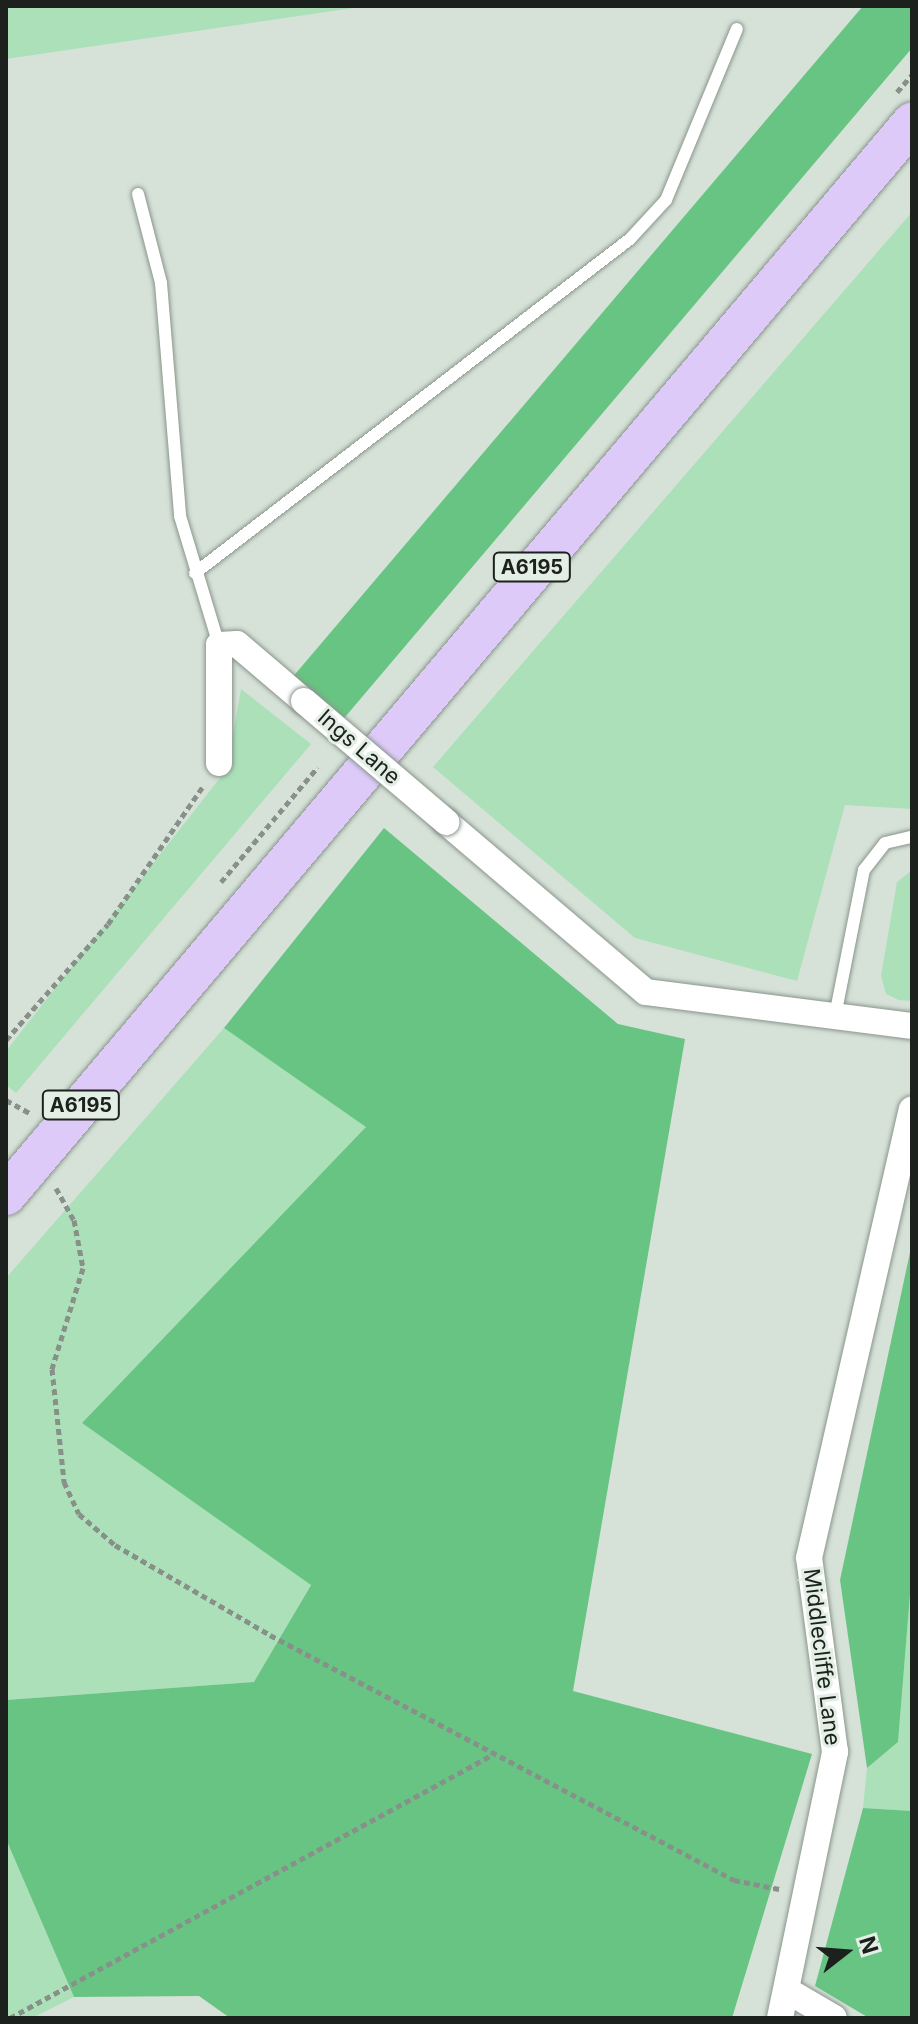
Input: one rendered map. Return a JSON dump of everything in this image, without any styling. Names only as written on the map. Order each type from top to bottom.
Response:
[{"type":"main road","name":"A6195","points":[[18,1181],[912,123]]},
{"type":"street","name":"Ings Lane","points":[[219,645],[237,644],[646,992],[912,1026]]},
{"type":"street","points":[[219,645],[219,763]]},
{"type":"street","name":"Middlecliffe Lane","points":[[780,2018],[810,1896],[835,1752],[809,1558],[912,1110]]},
{"type":"street","points":[[788,1991],[834,2018]]},
{"type":"lane","points":[[195,573],[630,239],[666,200],[737,29]]},
{"type":"lane","points":[[138,194],[161,283],[180,516],[219,645]]},
{"type":"lane","points":[[835,1016],[864,870],[885,843],[912,837]]},
{"type":"path","points":[[6,1040],[108,924],[219,763]]},
{"type":"path","points":[[18,1181],[53,1182],[74,1220],[83,1268],[52,1369],[64,1482],[79,1514],[166,1575],[493,1754],[734,1880],[810,1896]]},
{"type":"path","points":[[10,2018],[493,1754]]},
{"type":"green space","points":[[6,6],[367,6],[6,59]]},
{"type":"green space","points":[[863,6],[912,6],[912,48],[340,723],[291,679]]},
{"type":"green space","points":[[912,212],[912,809],[845,805],[797,981],[635,938],[433,767]]},
{"type":"green space","points":[[241,689],[311,744],[16,1093],[6,1085],[6,1051],[227,769]]},
{"type":"green space","points":[[384,828],[618,1024],[685,1039],[573,1691],[812,1754],[732,2018],[230,2018],[199,1996],[74,1997],[6,1839],[6,1700],[254,1682],[311,1585],[82,1423],[366,1127],[224,1028]]},
{"type":"green space","points":[[912,870],[912,1001],[899,1000],[886,994],[881,976],[897,882]]},
{"type":"green space","points":[[224,1028],[367,1127],[82,1423],[311,1584],[255,1682],[6,1700],[6,1278]]},
{"type":"green space","points":[[912,1243],[912,1570],[898,1742],[867,1768],[840,1580]]},
{"type":"green space","points":[[912,1570],[912,1811],[863,1808],[867,1768],[898,1742]]},
{"type":"green space","points":[[863,1808],[912,1811],[912,2018],[869,2018],[815,1986]]},
{"type":"green space","points":[[6,1839],[74,1997],[32,2018],[6,2018]]}]
